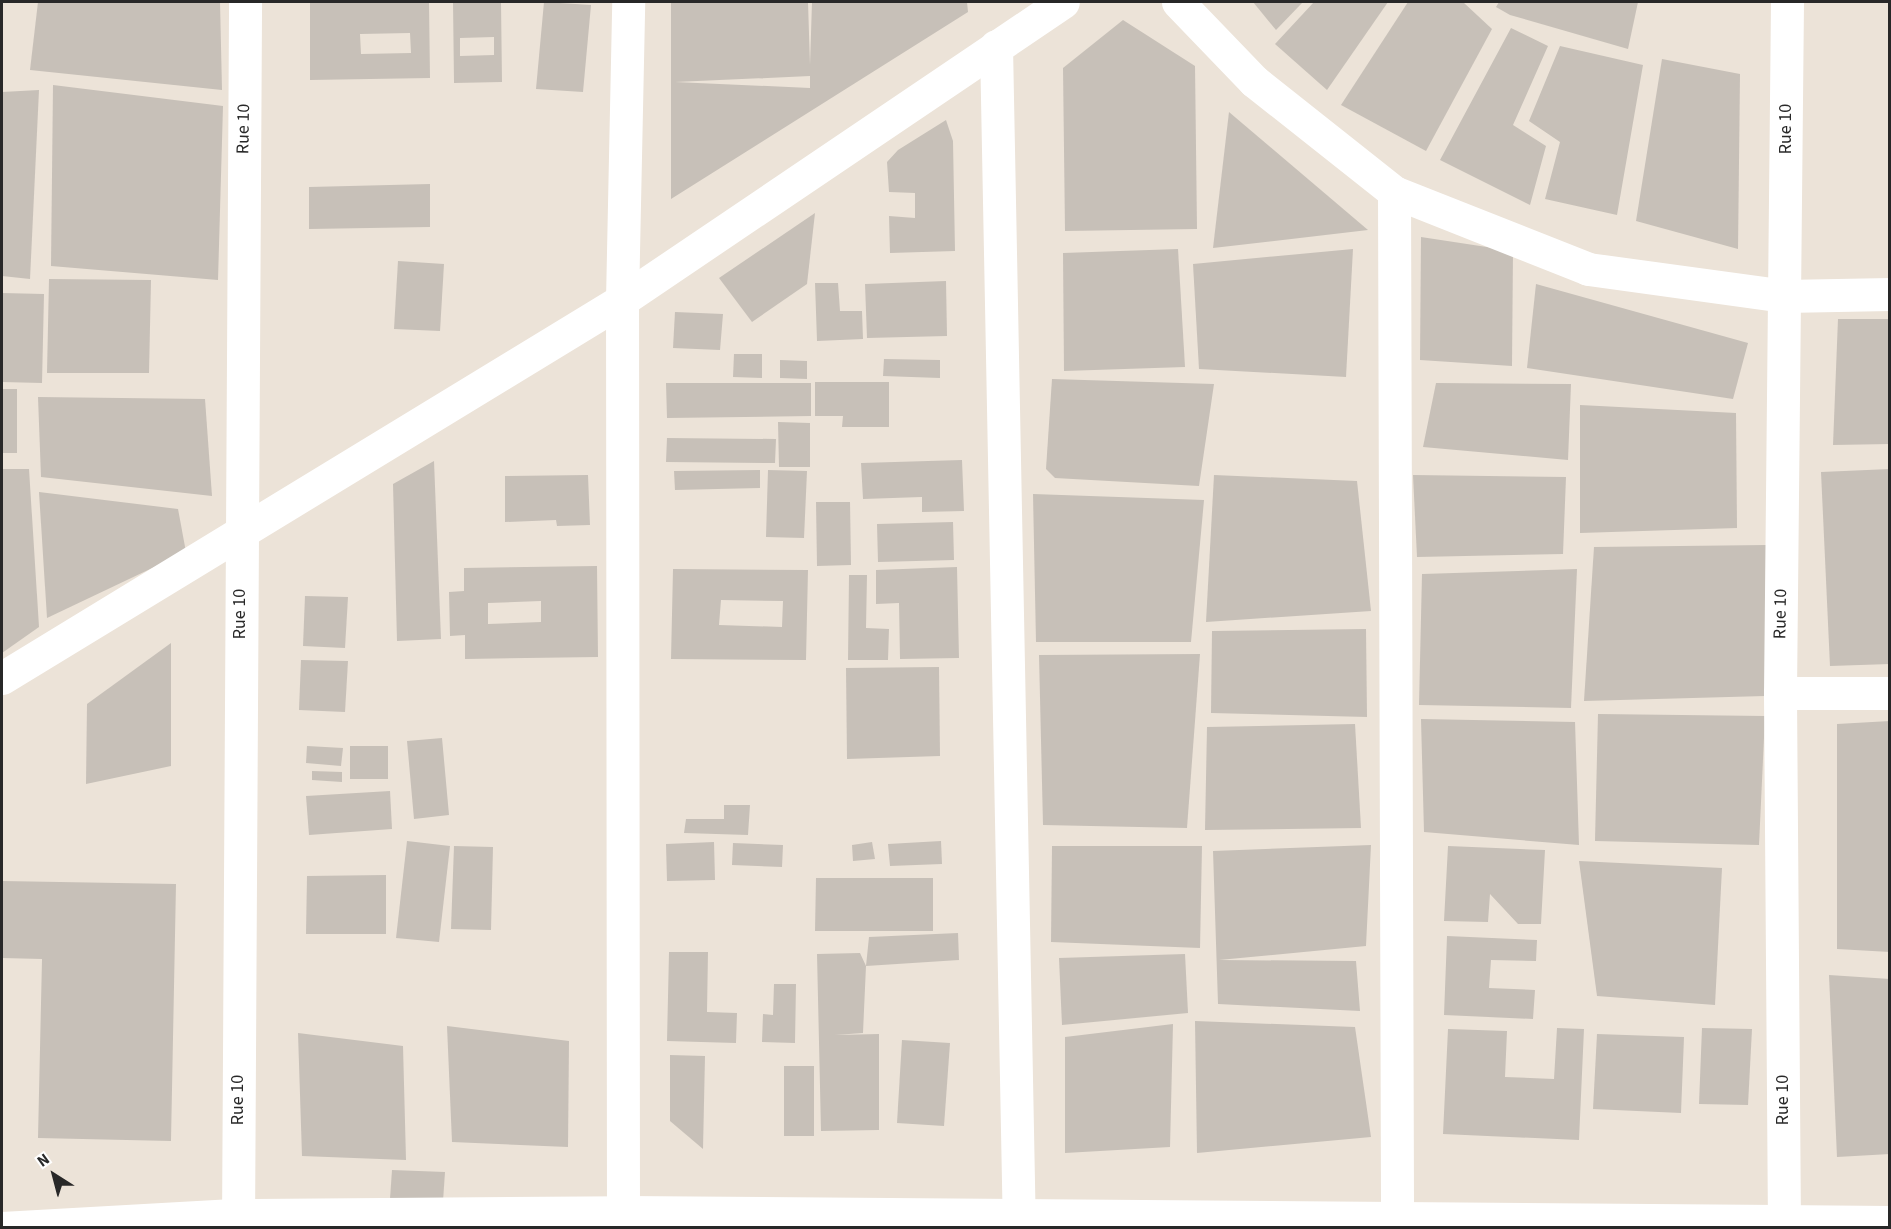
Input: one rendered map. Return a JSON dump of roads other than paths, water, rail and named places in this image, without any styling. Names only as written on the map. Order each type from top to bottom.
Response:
[{"type":"street","name":"Rue 10","points":[[238,1221],[240,533],[245,2]]},
{"type":"street","points":[[623,1220],[622,300],[628,2]]},
{"type":"street","points":[[2,678],[622,300],[1063,2]]},
{"type":"street","points":[[1178,2],[1254,81],[1394,192],[1588,269],[1784,296],[1890,294]]},
{"type":"street","name":"Rue 10","points":[[1784,1225],[1780,693],[1787,2]]},
{"type":"street","points":[[996,46],[1019,1222]]},
{"type":"street","points":[[1394,192],[1397,1224]]},
{"type":"street","points":[[1780,693],[1890,693]]},
{"type":"street","points":[[2,1227],[238,1221],[623,1220],[1784,1225],[1890,1222]]}]
